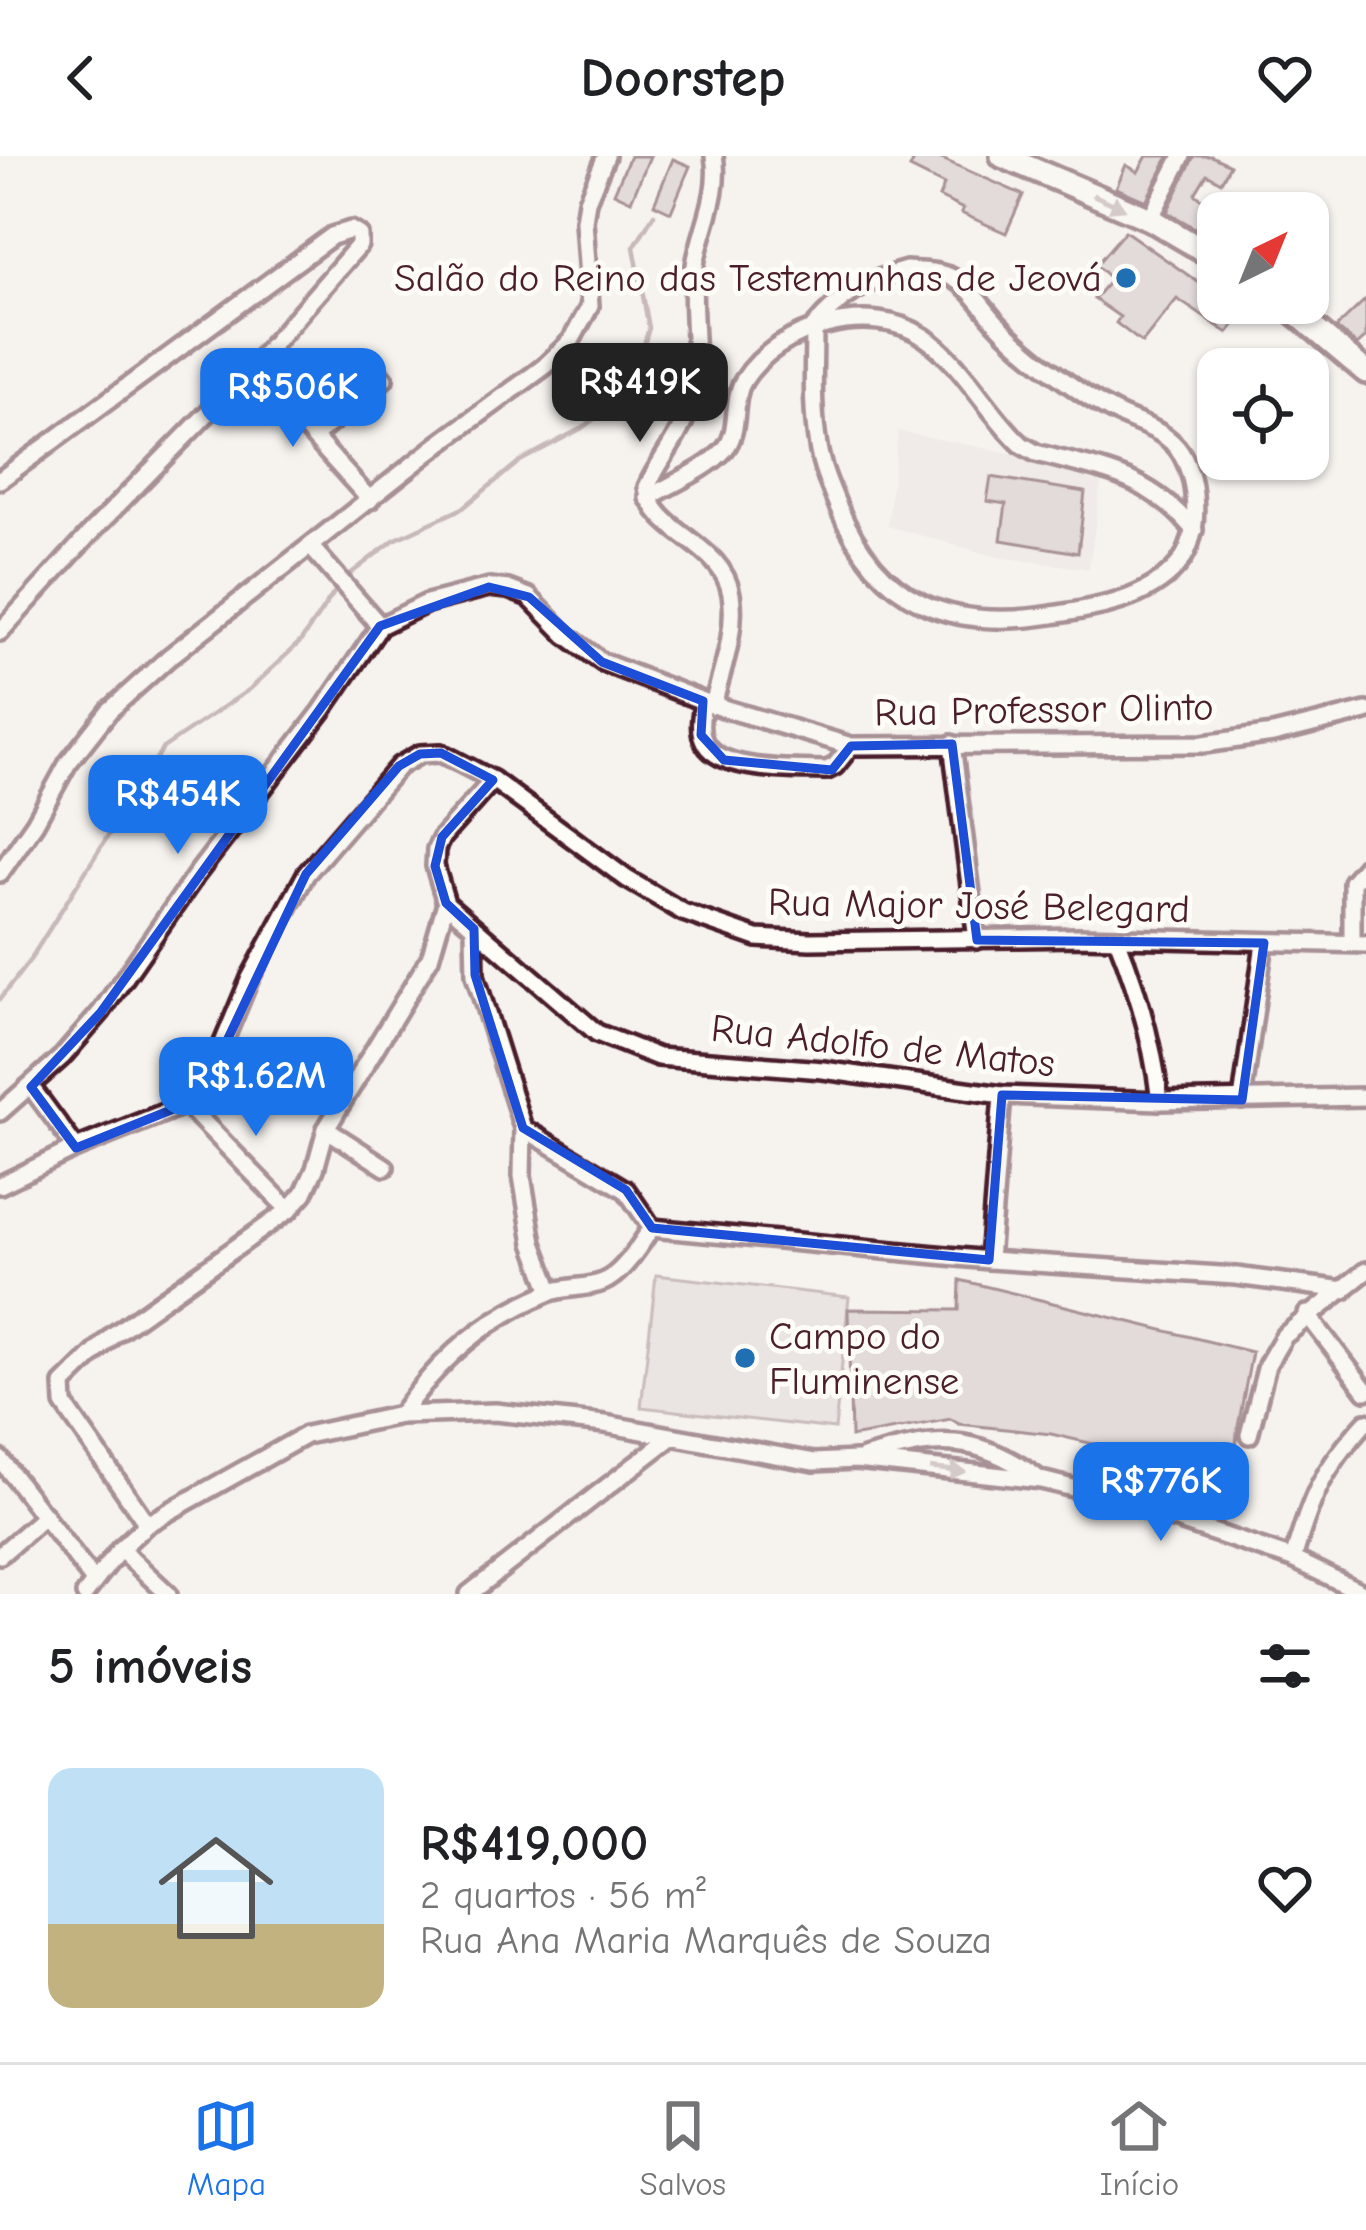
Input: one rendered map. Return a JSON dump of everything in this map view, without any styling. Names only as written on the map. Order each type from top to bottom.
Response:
[{"type":"main road","points":[[1002,156],[1150,219],[1197,247]]},
{"type":"main road","points":[[1309,324],[1366,372]]},
{"type":"street","points":[[0,873],[68,763],[109,711],[168,658],[439,444],[544,368],[571,341],[590,306],[584,221],[606,156]]},
{"type":"street","points":[[714,156],[716,183],[693,285],[696,356],[687,415],[647,487],[656,513],[703,548],[722,569],[731,593],[731,631],[701,734],[705,746],[724,760],[758,766],[826,770],[836,766],[851,746]]},
{"type":"street","points":[[1150,219],[1182,156]]},
{"type":"street","points":[[0,480],[332,236],[355,231],[361,240],[356,249],[252,368],[0,632]]},
{"type":"street","points":[[648,498],[728,446],[742,382],[780,346],[814,327],[842,297],[879,277],[906,270],[950,277],[1064,381],[1168,439],[1190,476],[1194,530],[1181,562],[1161,582],[1128,599],[1092,608],[1003,619],[957,616],[905,597],[873,567],[850,535],[818,451],[814,327]]},
{"type":"street","points":[[814,327],[881,322],[908,327],[950,362],[1022,445],[1136,480],[1160,494],[1194,530]]},
{"type":"street","points":[[252,368],[370,500]]},
{"type":"street","points":[[315,436],[383,379]]},
{"type":"street","points":[[0,1112],[31,1087],[101,1012],[380,626],[311,547]]},
{"type":"street","name":"Rua Professor Olinto","points":[[380,626],[427,603],[489,587],[508,589],[529,597],[566,635],[602,662],[708,704],[851,746],[1204,744],[1273,734],[1366,711]]},
{"type":"street","points":[[952,744],[977,940]]},
{"type":"street","name":"Rua Major José Belegard","points":[[186,1104],[203,1090],[250,978],[306,874],[399,766],[420,754],[441,753],[494,780],[627,879],[683,912],[757,938],[1359,944]]},
{"type":"street","points":[[147,1524],[64,1404],[63,1384],[113,1335],[290,1210],[304,1193],[326,1129],[430,958],[446,903],[435,866],[436,849],[494,780]]},
{"type":"street","points":[[1359,944],[1352,882],[1366,866]]},
{"type":"street","name":"Rua Adolfo de Matos","points":[[446,903],[597,1033],[658,1057],[846,1072],[1002,1095],[1160,1101],[1366,1096]]},
{"type":"street","points":[[474,929],[476,975],[523,1128],[521,1176],[533,1243],[551,1291]]},
{"type":"street","points":[[1117,939],[1148,1028],[1160,1101]]},
{"type":"street","points":[[1242,1100],[1264,944]]},
{"type":"street","points":[[31,1087],[76,1148]]},
{"type":"street","points":[[989,1260],[1002,1095]]},
{"type":"street","points":[[0,1185],[186,1104],[290,1210]]},
{"type":"street","points":[[523,1128],[626,1190],[652,1228]]},
{"type":"street","points":[[326,1129],[385,1167]]},
{"type":"street","points":[[652,1228],[989,1260],[1172,1270],[1344,1291]]},
{"type":"street","points":[[400,1414],[439,1365],[476,1331],[551,1291],[602,1282],[618,1272],[652,1228]]},
{"type":"street","points":[[1249,1435],[1267,1365],[1285,1336],[1366,1271]]},
{"type":"street","points":[[1307,1315],[1366,1391]]},
{"type":"street","points":[[0,1459],[45,1516],[89,1587],[147,1524],[306,1435],[400,1414],[495,1412],[605,1424],[814,1462],[856,1460],[1041,1480],[1105,1496],[1293,1559],[1365,1594]]},
{"type":"street","points":[[1293,1559],[1309,1504],[1329,1462],[1366,1422]]},
{"type":"street","points":[[469,1594],[670,1438]]},
{"type":"street","points":[[856,1460],[930,1442],[966,1441],[1015,1461],[1041,1480]]},
{"type":"street","points":[[0,1555],[45,1516]]},
{"type":"street","points":[[120,1550],[168,1594]]},
{"type":"highlighted area","points":[[489,587],[529,597],[602,662],[703,701],[701,735],[724,760],[832,770],[851,746],[952,744],[977,940],[1264,943],[1242,1100],[1002,1095],[989,1260],[652,1228],[626,1190],[523,1128],[475,975],[474,929],[446,903],[435,866],[442,837],[493,780],[441,753],[420,754],[399,766],[306,874],[203,1091],[186,1104],[76,1148],[31,1087],[101,1012],[380,626]]},
{"type":"shaded area","points":[[898,431],[1103,471],[1089,569],[997,557],[887,526]]},
{"type":"shaded area","name":"Campo do Fluminense","points":[[656,1275],[849,1297],[835,1429],[641,1407]]},
{"type":"building","points":[[630,156],[650,156],[631,201],[614,193]]},
{"type":"building","points":[[916,156],[935,156],[1023,195],[1006,233],[961,213],[963,209],[939,197],[944,185],[910,168]]},
{"type":"building","points":[[1147,156],[1169,156],[1146,201],[1116,188],[1126,165],[1138,172]]},
{"type":"building","points":[[1194,156],[1211,156],[1230,165],[1221,182],[1207,174],[1195,194],[1197,229],[1167,212]]},
{"type":"building","points":[[673,159],[690,166],[671,212],[654,204]]},
{"type":"building","points":[[1125,231],[1197,281],[1197,312],[1177,299],[1142,343],[1116,323],[1120,317],[1094,299],[1111,279],[1096,265]]},
{"type":"building","points":[[1366,299],[1366,337],[1357,345],[1336,328]]},
{"type":"building","points":[[1214,324],[1235,324],[1228,333]]},
{"type":"building","points":[[323,367],[339,392],[312,417],[297,401]]},
{"type":"building","points":[[991,477],[1085,492],[1078,553],[1001,540],[1006,504],[987,501]]},
{"type":"building","points":[[960,1280],[1252,1352],[1234,1477],[1051,1434],[959,1424],[951,1419],[851,1437],[848,1309],[959,1310]]},
{"type":"waterway","points":[[345,578],[394,540],[463,508],[520,461],[582,428],[614,404],[639,361],[649,328],[634,247],[654,214]]},
{"type":"waterway","points":[[0,999],[30,960],[163,748],[250,689],[300,642],[338,587]]},
{"type":"place","name":"Salão do Reino das Testemunhas de Jeová","points":[[1126,278]]},
{"type":"place","name":"Campo do Fluminense","points":[[745,1358]]}]
